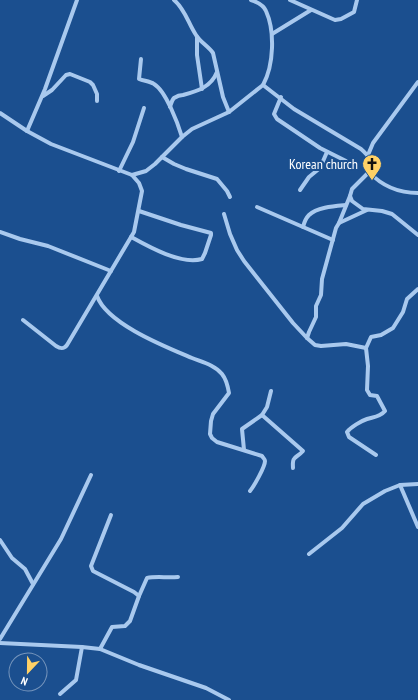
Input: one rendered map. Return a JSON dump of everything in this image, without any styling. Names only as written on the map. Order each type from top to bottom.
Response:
[{"type":"street","points":[[27,131],[42,96],[76,0]]},
{"type":"street","points":[[174,0],[182,8],[197,37],[210,49],[213,54],[223,97],[229,112]]},
{"type":"street","points":[[132,175],[146,171],[192,129],[229,112],[264,85],[272,55],[272,34],[266,10],[260,4],[252,0]]},
{"type":"street","points":[[290,0],[335,20],[354,12],[357,0]]},
{"type":"street","points":[[272,34],[311,10]]},
{"type":"street","points":[[197,37],[197,55],[202,88]]},
{"type":"street","points":[[141,59],[139,79],[155,84],[170,107],[182,137]]},
{"type":"street","points":[[170,107],[174,98],[195,92],[202,88],[212,81],[218,72]]},
{"type":"street","points":[[42,96],[52,90],[70,74],[90,82],[97,94],[97,101]]},
{"type":"street","points":[[368,156],[373,143],[418,82]]},
{"type":"street","points":[[264,85],[281,97],[294,109],[361,149],[368,156],[371,163],[369,172],[352,189],[339,223],[322,279],[321,295],[316,306],[316,317],[307,338]]},
{"type":"street","points":[[281,97],[274,114],[276,119],[327,152],[346,161]]},
{"type":"street","points":[[119,171],[133,142],[144,108]]},
{"type":"street","points":[[0,113],[27,131],[51,144],[132,175],[139,183],[142,191],[136,224],[131,237],[65,348],[61,349],[56,346],[23,320]]},
{"type":"street","points":[[300,190],[309,177],[318,170],[327,152]]},
{"type":"street","points":[[162,157],[174,164],[217,179],[230,197]]},
{"type":"street","points":[[369,172],[381,183],[392,188],[402,192],[418,193]]},
{"type":"street","points":[[350,196],[356,205],[363,209],[382,211],[392,214],[418,235]]},
{"type":"street","points":[[303,227],[307,218],[314,212],[333,206],[346,205]]},
{"type":"street","points":[[257,207],[333,240]]},
{"type":"street","points":[[339,223],[368,210]]},
{"type":"street","points":[[131,237],[165,253],[191,261],[202,259],[211,235],[211,233],[181,226],[139,211]]},
{"type":"street","points":[[224,214],[232,240],[244,261],[293,323],[307,338],[315,345],[346,344],[366,348]]},
{"type":"street","points":[[0,232],[48,246],[111,271]]},
{"type":"street","points":[[376,455],[349,437],[347,432],[366,419],[383,414],[385,411],[377,396],[370,395],[367,390],[368,366],[366,348],[371,337],[381,335],[393,328],[403,312],[407,299],[418,288]]},
{"type":"street","points":[[97,296],[103,307],[126,326],[162,345],[215,368],[222,374],[226,380],[229,393],[213,414],[210,434],[217,442],[262,456],[265,461],[250,491]]},
{"type":"street","points":[[244,450],[242,429],[262,415],[267,406],[271,391]]},
{"type":"street","points":[[262,415],[303,451],[294,458],[293,468]]},
{"type":"street","points":[[0,640],[61,539],[91,475]]},
{"type":"street","points":[[309,554],[342,528],[362,504],[385,491],[400,485],[418,484]]},
{"type":"street","points":[[400,485],[418,527]]},
{"type":"street","points":[[111,514],[91,566],[93,572],[134,592],[139,596]]},
{"type":"street","points":[[0,540],[12,558],[25,570],[34,584]]},
{"type":"street","points":[[100,650],[112,627],[128,624],[147,578],[178,577]]},
{"type":"street","points":[[0,643],[82,647],[100,650],[206,688],[229,700]]},
{"type":"street","points":[[60,694],[76,680],[82,647]]},
{"type":"place","name":"Korean church","points":[[372,181]]}]
